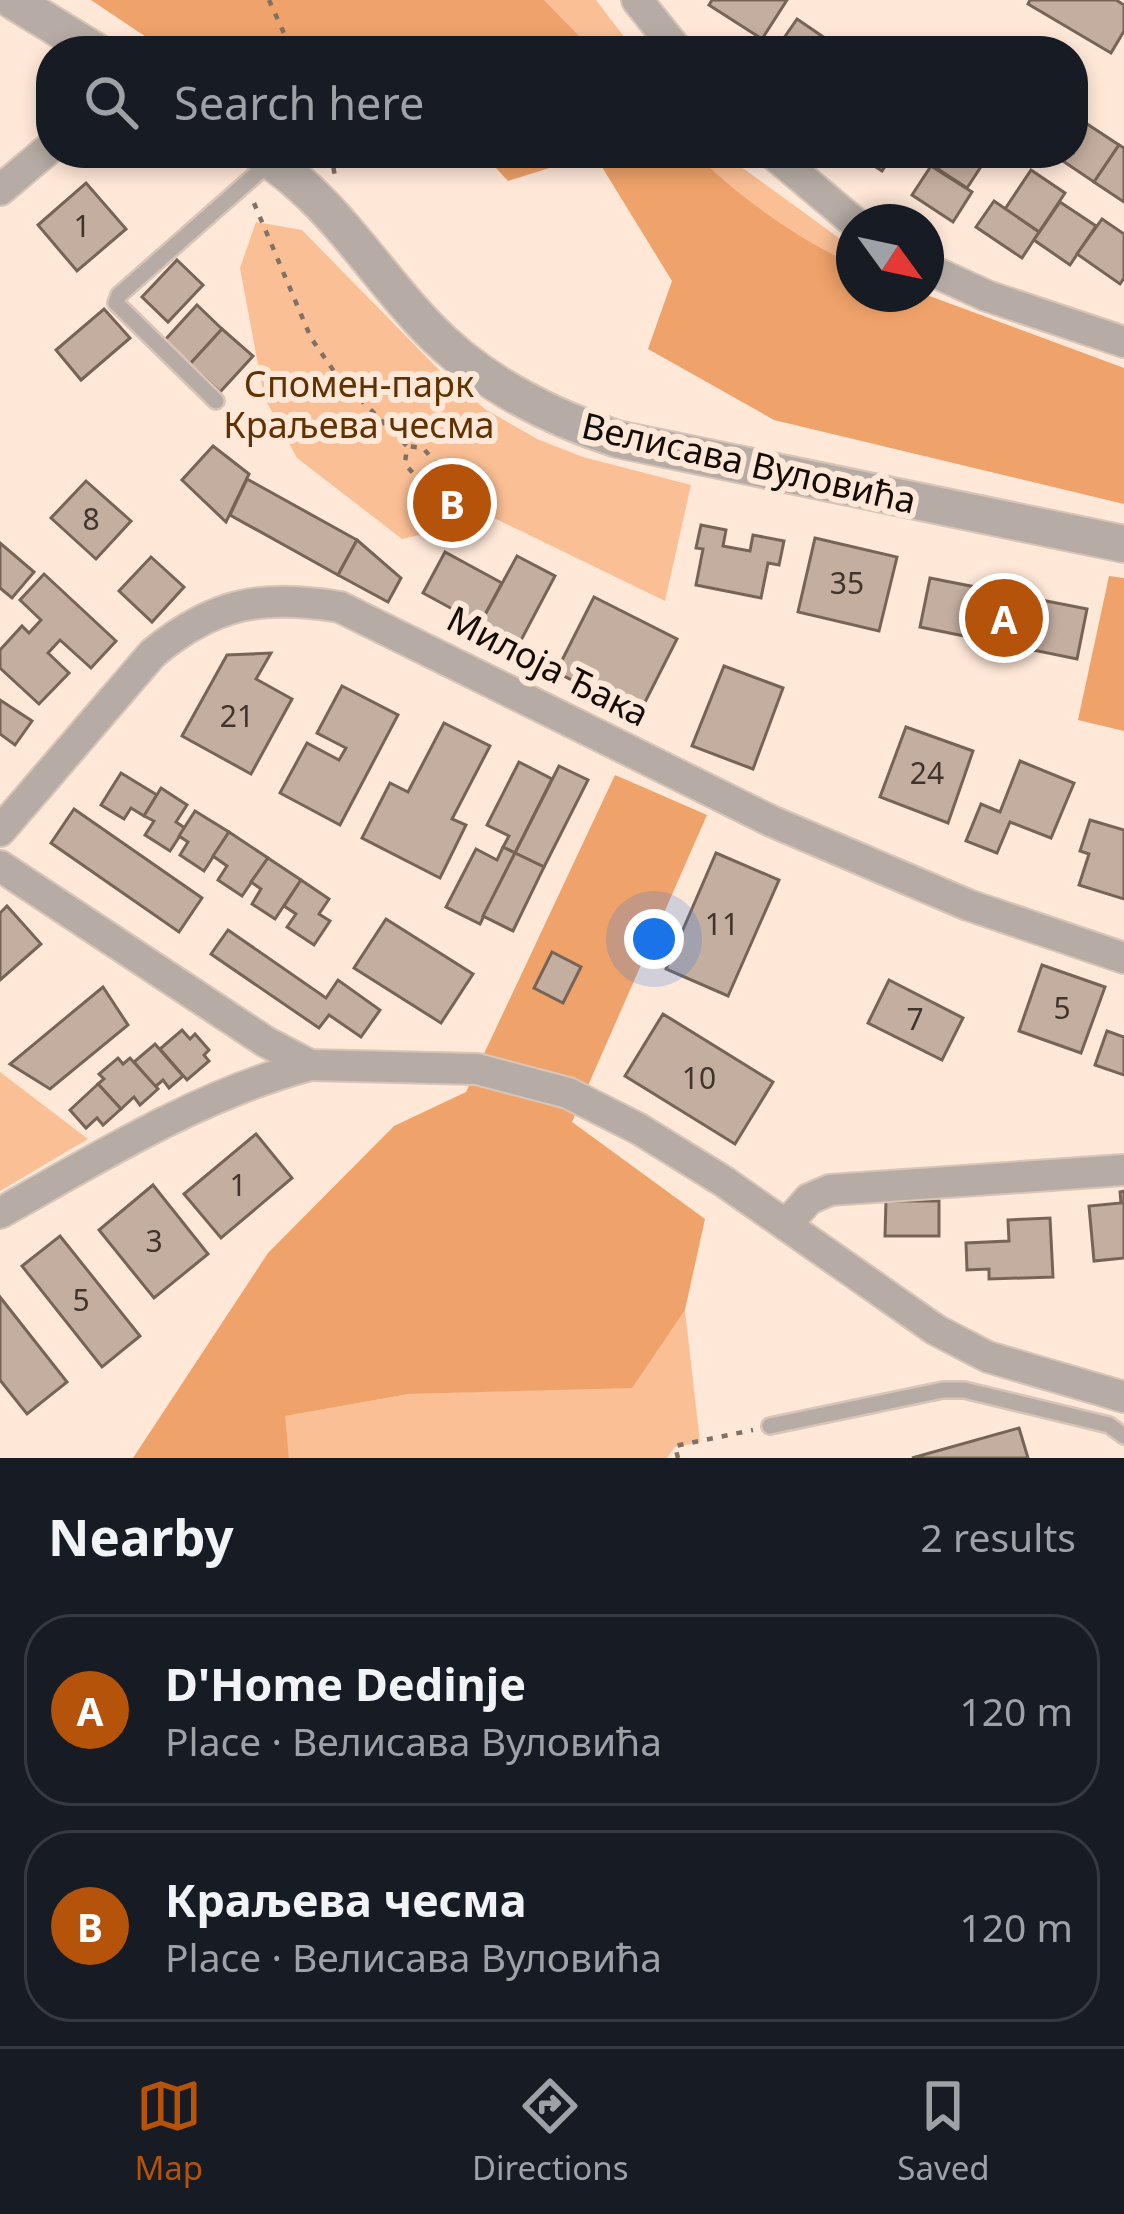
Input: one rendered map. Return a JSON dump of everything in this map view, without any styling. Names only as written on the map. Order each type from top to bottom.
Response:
[{"type":"street","points":[[12,0],[71,36]]},
{"type":"street","points":[[638,0],[666,36]]},
{"type":"street","points":[[0,190],[36,160]]},
{"type":"street","name":"Велисава Вуловића","points":[[261,168],[337,216],[448,347],[555,416],[617,439],[1124,544]]},
{"type":"street","points":[[790,168],[836,207]]},
{"type":"street","points":[[944,276],[987,296],[1124,342]]},
{"type":"street","name":"Милоја Ђака","points":[[0,831],[169,640],[200,620],[239,605],[294,599],[340,607],[791,830],[968,904],[1124,958]]},
{"type":"street","points":[[0,866],[244,1027],[310,1065]]},
{"type":"street","points":[[229,1094],[245,1062],[244,1027]]},
{"type":"street","points":[[0,1213],[140,1135],[229,1094],[310,1065],[476,1069],[539,1082],[639,1129],[971,1349],[1124,1397]]},
{"type":"street","points":[[786,1225],[809,1199],[830,1190],[1124,1170]]},
{"type":"lane","points":[[216,401],[116,303],[119,295],[258,168]]},
{"type":"lane","points":[[770,1426],[943,1390],[964,1390],[1108,1425],[1124,1436]]},
{"type":"path","points":[[269,0],[285,36]]},
{"type":"path","points":[[259,168],[311,338],[338,377],[407,446],[423,448],[454,484],[436,500],[405,464],[407,446]]},
{"type":"path","points":[[327,176],[335,183],[333,168]]},
{"type":"path","points":[[419,480],[437,464]]},
{"type":"path","points":[[678,1458],[675,1447],[770,1426]]},
{"type":"green space","points":[[544,0],[596,0],[624,36],[579,36]]},
{"type":"green space","points":[[711,168],[743,168],[836,236],[836,255],[812,243]]},
{"type":"green space","name":"Спомен-парк Краљева чесма","points":[[256,222],[302,230],[441,372],[485,409],[537,439],[583,457],[691,485],[665,601],[494,518],[402,539],[297,458],[264,397],[240,268]]},
{"type":"green space","points":[[0,1072],[88,1139],[0,1191]]},
{"type":"green space","points":[[685,1310],[700,1442],[675,1447],[667,1458],[289,1458],[284,1416],[409,1394],[632,1387]]},
{"type":"shaded area","points":[[91,0],[544,0],[579,36],[145,36]]},
{"type":"shaded area","points":[[496,168],[549,168],[508,181]]},
{"type":"shaded area","points":[[603,168],[711,168],[770,216],[836,255],[836,312],[944,312],[944,301],[1124,368],[1124,504],[774,420],[648,349],[672,281]]},
{"type":"shaded area","points":[[1109,576],[1124,578],[1124,731],[1078,720]]},
{"type":"shaded area","points":[[615,775],[707,815],[572,1122],[705,1219],[685,1310],[632,1388],[409,1394],[285,1416],[289,1458],[133,1458],[268,1253],[394,1126],[466,1092]]},
{"type":"building","points":[[712,0],[787,0],[764,36],[709,5]]},
{"type":"building","points":[[1030,0],[1116,0],[1124,5],[1124,31],[1111,53],[1028,4]]},
{"type":"building","points":[[797,19],[822,36],[785,36]]},
{"type":"building","points":[[1088,125],[1119,145],[1094,182],[1073,168],[1088,168]]},
{"type":"building","points":[[1119,145],[1124,148],[1124,202],[1094,182]]},
{"type":"building","points":[[930,168],[972,192],[953,222],[944,216],[944,204],[926,204],[912,195]]},
{"type":"building","points":[[939,168],[980,168],[967,188]]},
{"type":"building","points":[[1031,170],[1065,193],[1039,232],[1005,209]]},
{"type":"building","points":[[86,183],[126,229],[77,271],[38,225]]},
{"type":"building","points":[[994,201],[1039,232],[1022,258],[976,227]]},
{"type":"building","points":[[1060,202],[1096,226],[1070,265],[1034,240]]},
{"type":"building","points":[[1102,219],[1124,234],[1120,284],[1077,254]]},
{"type":"building","points":[[177,260],[203,285],[168,322],[142,297]]},
{"type":"building","points":[[197,305],[222,329],[190,364],[165,340]]},
{"type":"building","points":[[104,309],[130,338],[81,380],[56,350]]},
{"type":"building","points":[[222,329],[253,356],[220,392],[190,364]]},
{"type":"building","points":[[213,446],[249,474],[226,522],[182,480]]},
{"type":"building","points":[[247,479],[357,540],[338,575],[230,515]]},
{"type":"building","points":[[86,481],[131,521],[96,559],[51,518]]},
{"type":"building","points":[[701,525],[726,530],[723,546],[750,551],[753,535],[784,541],[779,565],[768,563],[761,598],[696,585],[703,549],[696,548]]},
{"type":"building","points":[[815,538],[897,557],[879,631],[798,612]]},
{"type":"building","points":[[357,540],[401,578],[388,602],[338,575]]},
{"type":"building","points":[[0,543],[34,572],[12,598],[0,588]]},
{"type":"building","points":[[445,552],[502,583],[480,624],[423,593]]},
{"type":"building","points":[[517,556],[555,576],[519,644],[480,624]]},
{"type":"building","points":[[151,557],[184,587],[152,622],[119,591]]},
{"type":"building","points":[[44,574],[116,641],[91,668],[60,640],[48,653],[69,673],[39,704],[0,668],[0,650],[22,626],[29,633],[41,620],[20,600]]},
{"type":"building","points":[[930,578],[1087,609],[1077,659],[920,627]]},
{"type":"building","points":[[594,597],[677,639],[639,714],[556,672]]},
{"type":"building","points":[[271,653],[256,679],[292,699],[251,774],[182,736],[227,655]]},
{"type":"building","points":[[724,666],[783,688],[753,769],[692,746]]},
{"type":"building","points":[[342,686],[398,715],[340,825],[280,793],[307,743],[339,760],[346,748],[317,733]]},
{"type":"building","points":[[0,700],[32,721],[15,745],[0,734]]},
{"type":"building","points":[[444,723],[490,746],[452,819],[466,825],[440,878],[362,838],[390,783],[408,792]]},
{"type":"building","points":[[906,727],[973,751],[948,823],[880,797]]},
{"type":"building","points":[[1020,761],[1074,783],[1051,838],[1010,822],[997,853],[966,841],[981,804],[1000,812]]},
{"type":"building","points":[[519,762],[552,779],[515,853],[503,847],[509,836],[487,825]]},
{"type":"building","points":[[559,766],[588,780],[544,867],[515,853]]},
{"type":"building","points":[[121,773],[157,795],[144,816],[131,808],[124,819],[101,805]]},
{"type":"building","points":[[161,788],[187,805],[176,822],[185,828],[170,851],[145,835],[154,821],[144,816]]},
{"type":"building","points":[[74,809],[202,898],[179,932],[51,843]]},
{"type":"building","points":[[195,811],[229,832],[204,871],[180,855],[188,842],[179,836]]},
{"type":"building","points":[[1090,820],[1124,830],[1124,899],[1079,885],[1089,854],[1080,851]]},
{"type":"building","points":[[229,832],[268,858],[242,896],[218,880],[227,866],[213,856]]},
{"type":"building","points":[[503,847],[515,853],[480,924],[446,907],[476,849],[497,860]]},
{"type":"building","points":[[515,853],[544,867],[513,931],[483,916]]},
{"type":"building","points":[[716,853],[779,880],[728,996],[666,969]]},
{"type":"building","points":[[268,858],[301,880],[275,919],[252,904],[261,889],[251,882]]},
{"type":"building","points":[[301,880],[329,899],[319,914],[330,921],[314,945],[287,927],[296,914],[284,906]]},
{"type":"building","points":[[7,906],[41,944],[0,980],[0,913]]},
{"type":"building","points":[[386,919],[473,974],[441,1023],[354,968]]},
{"type":"building","points":[[228,930],[326,998],[338,980],[380,1010],[361,1037],[329,1015],[319,1028],[211,954]]},
{"type":"building","points":[[552,952],[581,967],[563,1003],[534,988]]},
{"type":"building","points":[[1042,965],[1105,987],[1081,1053],[1019,1031]]},
{"type":"building","points":[[889,980],[963,1018],[942,1060],[868,1023]]},
{"type":"building","points":[[103,987],[128,1025],[50,1089],[10,1064]]},
{"type":"building","points":[[663,1014],[773,1082],[735,1144],[625,1076]]},
{"type":"building","points":[[182,1030],[190,1039],[195,1034],[209,1050],[204,1055],[209,1061],[187,1080],[160,1049]]},
{"type":"building","points":[[1107,1031],[1124,1037],[1124,1075],[1095,1065]]},
{"type":"building","points":[[155,1044],[183,1076],[169,1088],[163,1080],[155,1087],[134,1062]]},
{"type":"building","points":[[118,1058],[123,1064],[130,1058],[158,1089],[140,1105],[134,1097],[121,1109],[98,1084],[104,1079],[99,1074]]},
{"type":"building","points":[[98,1084],[121,1109],[103,1125],[97,1118],[86,1128],[70,1110]]},
{"type":"building","points":[[256,1134],[292,1178],[221,1238],[184,1194]]},
{"type":"building","points":[[153,1185],[208,1254],[154,1298],[99,1230]]},
{"type":"building","points":[[1124,1191],[1124,1258],[1094,1261],[1089,1206],[1121,1203],[1120,1192]]},
{"type":"building","points":[[886,1201],[939,1201],[939,1236],[885,1236]]},
{"type":"building","points":[[1050,1218],[1053,1277],[989,1279],[989,1269],[967,1270],[966,1243],[1009,1241],[1008,1220]]},
{"type":"building","points":[[60,1236],[140,1336],[102,1367],[22,1266]]},
{"type":"building","points":[[0,1297],[67,1382],[27,1414],[0,1380]]},
{"type":"building","points":[[1019,1428],[1028,1458],[912,1458]]},
{"type":"place","name":"Краљева чесма","points":[[452,503]]},
{"type":"place","name":"D'Home Dedinje","points":[[1004,618]]}]
